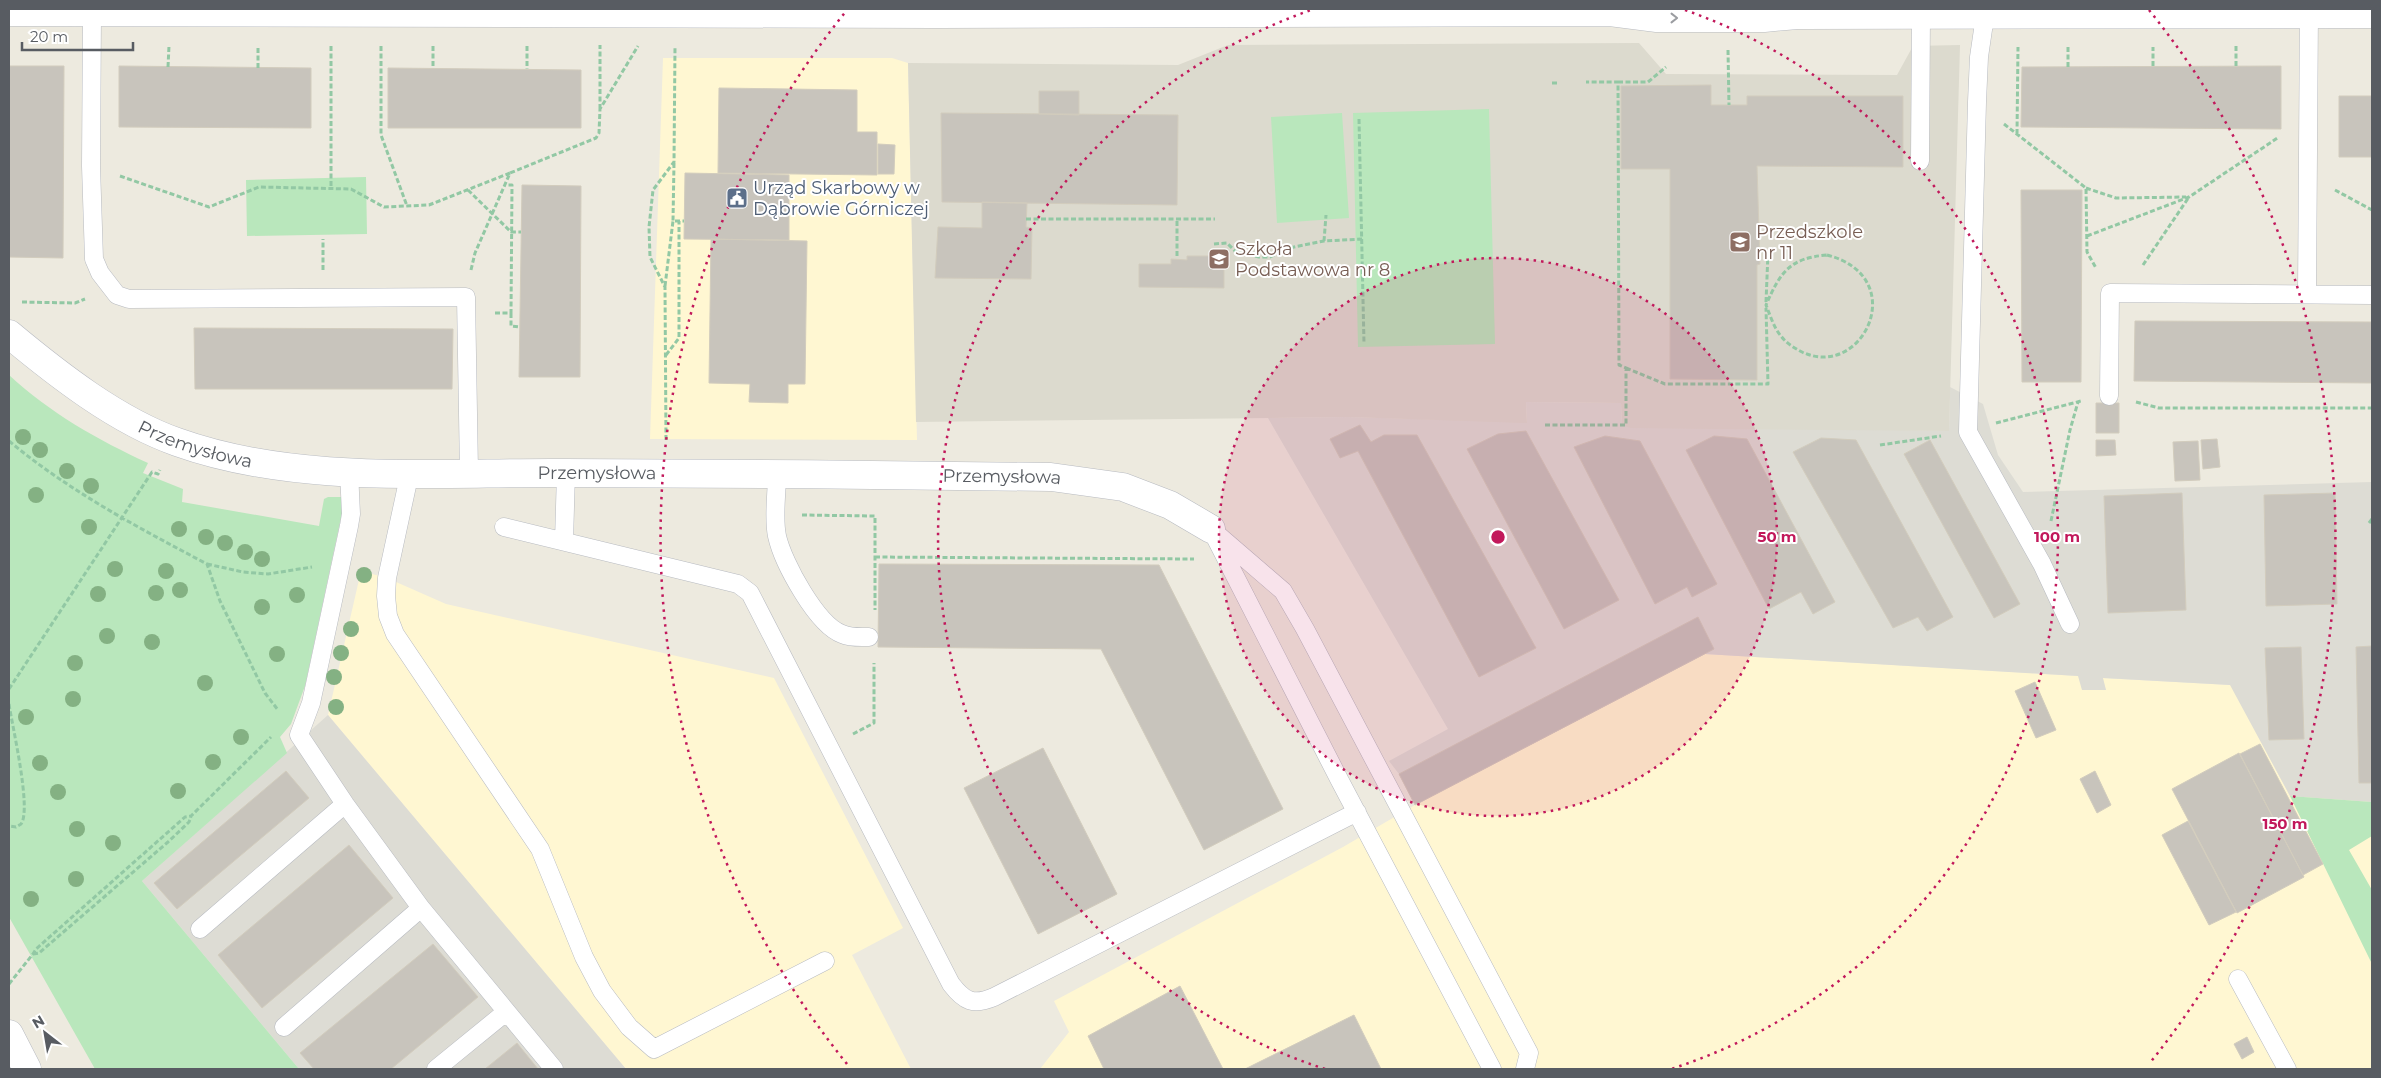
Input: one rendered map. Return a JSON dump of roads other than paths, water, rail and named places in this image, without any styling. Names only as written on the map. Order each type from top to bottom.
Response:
[{"type":"street","points":[[9,12],[381,14],[1390,11],[1610,12],[1646,18],[1754,18],[1797,15],[1921,14],[1985,11],[2018,14],[2309,11],[2372,14]]},
{"type":"street","name":"Przemysłowa","points":[[9,334],[44,363],[99,400],[174,441],[243,461],[281,468],[410,472],[1051,477],[1123,486],[1170,505],[1211,529]]},
{"type":"street","points":[[9,1034],[27,1069]]},
{"type":"lane","points":[[1985,11],[1979,57],[1977,102],[1968,432],[2042,564],[2070,624]]},
{"type":"lane","points":[[2307,294],[2309,11]]},
{"type":"lane","points":[[92,12],[91,166],[94,259],[100,273],[117,295],[129,299],[466,306],[469,472]]},
{"type":"lane","points":[[1920,161],[1921,14]]},
{"type":"lane","points":[[2109,396],[2117,293],[2372,295]]},
{"type":"lane","points":[[349,471],[351,514],[349,526],[311,703],[299,735],[345,804],[421,908],[554,1069]]},
{"type":"lane","points":[[410,472],[387,578],[388,610],[395,634],[540,849],[584,957],[602,991],[628,1027],[654,1049],[825,961]]},
{"type":"lane","points":[[564,541],[566,472]]},
{"type":"lane","points":[[777,474],[777,536],[781,548],[814,610],[830,628],[842,634],[869,637]]},
{"type":"lane","points":[[504,527],[738,584],[750,593],[951,984],[959,995],[969,1000],[982,1002],[994,997],[1356,812]]},
{"type":"lane","points":[[1211,529],[1356,812],[1492,1069]]},
{"type":"lane","points":[[1211,529],[1283,592],[1305,629],[1529,1053],[1525,1069]]},
{"type":"lane","points":[[200,929],[345,804]]},
{"type":"lane","points":[[284,1027],[421,908]]},
{"type":"lane","points":[[2238,979],[2287,1069]]},
{"type":"lane","points":[[436,1069],[506,1012]]},
{"type":"place","name":"Urząd Skarbowy w Dąbrowie Górniczej","points":[[737,198]]},
{"type":"place","name":"Przedszkole nr 11","points":[[1740,242]]},
{"type":"place","name":"Szkoła Podstawowa nr 8","points":[[1219,259]]}]
